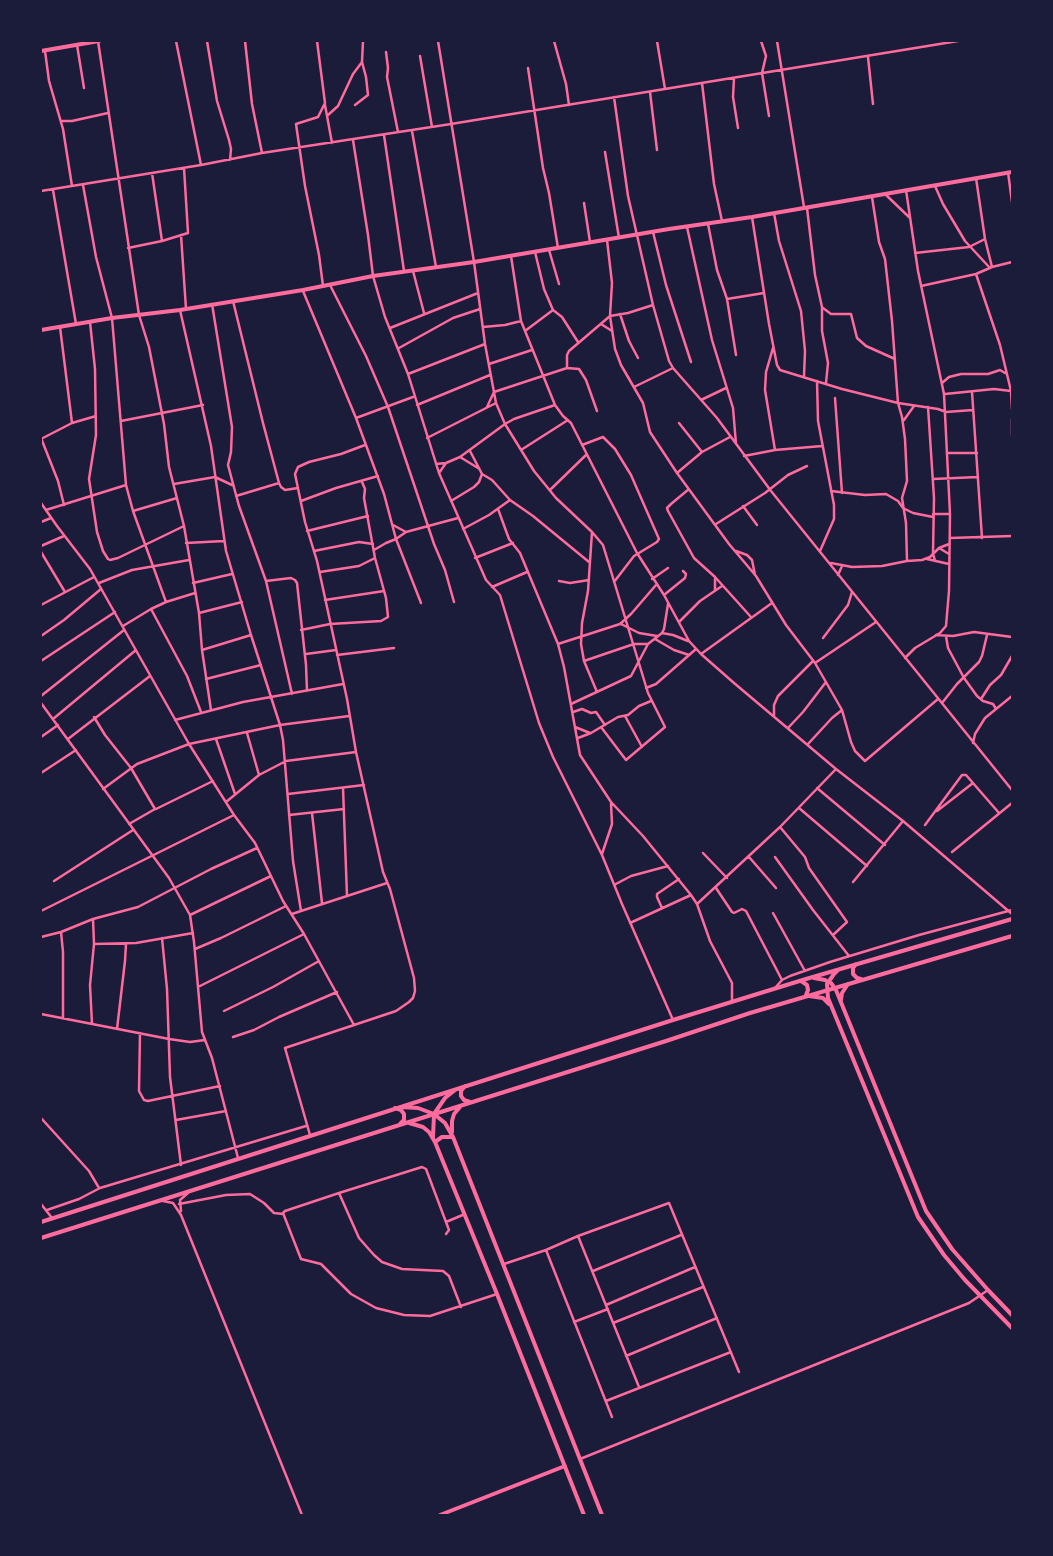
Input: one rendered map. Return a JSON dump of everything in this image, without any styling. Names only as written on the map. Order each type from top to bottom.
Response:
[{"type":"street","points":[[72,186],[61,121],[49,81],[43,50],[98,41],[128,248],[140,315],[148,340],[170,468],[184,526],[199,613],[202,650],[211,710]]},
{"type":"street","points":[[176,41],[198,140],[201,165]]},
{"type":"street","points":[[207,41],[217,101],[231,149],[230,160]]},
{"type":"street","points":[[245,41],[252,104],[262,152]]},
{"type":"street","points":[[317,41],[332,143]]},
{"type":"street","points":[[355,105],[368,95],[362,62],[363,41]]},
{"type":"street","points":[[438,41],[474,262],[485,344],[496,403],[505,424],[534,471],[603,545],[639,659],[646,688],[665,727],[628,759],[624,759],[601,727]]},
{"type":"street","points":[[554,41],[566,84],[569,105]]},
{"type":"street","points":[[657,41],[665,89]]},
{"type":"street","points":[[761,41],[766,56],[762,73],[769,116]]},
{"type":"street","points":[[777,41],[815,275],[822,307],[822,332],[828,363],[826,383]]},
{"type":"street","points":[[41,191],[230,160],[262,152],[353,140],[958,41]]},
{"type":"street","points":[[77,45],[84,88]]},
{"type":"street","points":[[386,52],[387,77],[398,132]]},
{"type":"street","points":[[420,56],[432,127]]},
{"type":"street","points":[[868,57],[873,104]]},
{"type":"street","points":[[328,115],[338,106],[353,74],[362,62]]},
{"type":"street","points":[[528,68],[543,168],[558,248]]},
{"type":"street","points":[[734,78],[733,97],[738,128]]},
{"type":"street","points":[[702,83],[714,184],[722,221]]},
{"type":"street","points":[[650,92],[657,150]]},
{"type":"street","points":[[614,97],[628,196],[653,305],[669,361],[673,368],[717,418],[744,456],[838,575],[1012,790]]},
{"type":"street","points":[[323,286],[320,255],[307,194],[296,124],[318,117],[325,103]]},
{"type":"street","points":[[61,121],[72,121],[108,113]]},
{"type":"street","points":[[412,130],[436,267]]},
{"type":"street","points":[[384,135],[404,271]]},
{"type":"street","points":[[353,140],[373,276],[408,374],[439,473],[486,580],[500,595],[539,723],[553,757],[602,855],[673,1020]]},
{"type":"street","points":[[606,152],[619,238]]},
{"type":"street","points":[[128,248],[181,236],[189,231],[184,168]]},
{"type":"street","points":[[152,172],[162,241]]},
{"type":"street","points":[[41,329],[180,310],[232,300],[303,290],[373,276],[474,262],[637,234],[752,217],[1010,172],[1012,202]]},
{"type":"street","points":[[976,178],[991,267]]},
{"type":"street","points":[[83,184],[96,257],[112,318],[126,485],[133,511],[166,602]]},
{"type":"street","points":[[935,185],[943,204],[969,247],[991,267]]},
{"type":"street","points":[[52,189],[76,324]]},
{"type":"street","points":[[905,658],[946,626],[950,538],[948,453],[944,394],[915,253],[906,190]]},
{"type":"street","points":[[884,193],[911,219]]},
{"type":"street","points":[[872,195],[879,242],[885,259],[898,403],[903,421],[906,481],[902,498],[906,523],[908,561]]},
{"type":"street","points":[[584,203],[590,242]]},
{"type":"street","points":[[774,213],[780,248],[801,310],[805,351],[804,376]]},
{"type":"street","points":[[752,217],[773,346],[780,370],[898,403],[928,407],[946,412],[973,410]]},
{"type":"street","points":[[708,224],[717,270],[727,299],[736,355]]},
{"type":"street","points":[[687,227],[712,340],[733,408],[736,445]]},
{"type":"street","points":[[653,232],[666,285],[691,362]]},
{"type":"street","points":[[181,236],[186,308]]},
{"type":"street","points":[[915,253],[969,247],[985,239]]},
{"type":"street","points":[[607,240],[612,283],[610,316],[617,358],[643,403],[650,432],[677,473],[734,550],[756,576],[786,625],[814,662],[842,710],[855,751],[865,761],[938,699]]},
{"type":"street","points":[[549,250],[559,284]]},
{"type":"street","points":[[535,252],[544,289],[553,310],[562,317],[578,342]]},
{"type":"street","points":[[511,256],[521,321],[542,377],[555,405],[571,423],[637,553],[680,622],[689,641],[701,654],[836,769],[903,821],[1010,910],[1012,914]]},
{"type":"street","points":[[922,286],[976,274],[991,267],[1012,262]]},
{"type":"street","points":[[412,270],[424,313]]},
{"type":"street","points":[[976,274],[1000,345],[1012,409]]},
{"type":"street","points":[[330,285],[366,356],[388,407],[437,553],[445,570],[454,602]]},
{"type":"street","points":[[303,290],[378,476],[396,539],[421,602]]},
{"type":"street","points":[[390,328],[478,293]]},
{"type":"street","points":[[727,299],[764,293]]},
{"type":"street","points":[[232,300],[281,487],[285,490],[298,488]]},
{"type":"street","points":[[212,304],[232,427],[231,452],[228,465],[232,485],[266,581],[292,694]]},
{"type":"street","points":[[568,368],[568,353],[578,342],[610,316],[653,305]]},
{"type":"street","points":[[822,307],[831,314],[851,314],[858,338],[866,346],[895,359]]},
{"type":"street","points":[[399,348],[453,318],[480,309]]},
{"type":"street","points":[[180,310],[203,405],[214,466],[224,541],[232,574],[280,725],[286,761],[294,866],[301,911]]},
{"type":"street","points":[[525,332],[553,310]]},
{"type":"street","points":[[620,314],[629,341],[638,358]]},
{"type":"street","points":[[483,327],[506,325],[521,321]]},
{"type":"street","points":[[90,322],[96,369],[96,444],[89,473],[90,497],[100,542],[110,560],[118,558],[184,526]]},
{"type":"street","points":[[601,324],[612,331]]},
{"type":"street","points":[[60,327],[72,423]]},
{"type":"street","points":[[408,374],[485,344]]},
{"type":"street","points":[[773,346],[766,372],[765,390],[774,450]]},
{"type":"street","points":[[489,364],[532,350]]},
{"type":"street","points":[[487,407],[494,392],[568,368],[578,369],[587,381],[597,411]]},
{"type":"street","points":[[634,387],[673,368]]},
{"type":"street","points":[[942,383],[949,377],[961,374],[988,374],[1000,370],[1006,374]]},
{"type":"street","points":[[417,405],[490,375]]},
{"type":"street","points":[[817,381],[817,414],[832,491],[834,519],[820,551]]},
{"type":"street","points":[[701,400],[727,388]]},
{"type":"street","points":[[944,394],[994,389],[1010,391]]},
{"type":"street","points":[[972,392],[982,538]]},
{"type":"street","points":[[356,418],[414,397]]},
{"type":"street","points":[[835,398],[842,492]]},
{"type":"street","points":[[428,438],[496,403]]},
{"type":"street","points":[[120,421],[203,405]]},
{"type":"street","points":[[436,464],[446,463],[460,457],[505,424],[521,416],[555,405]]},
{"type":"street","points":[[903,421],[915,406]]},
{"type":"street","points":[[928,407],[932,479],[933,553],[935,561]]},
{"type":"street","points":[[64,505],[58,482],[41,438],[72,423],[96,416]]},
{"type":"street","points":[[1012,419],[1012,435]]},
{"type":"street","points":[[521,450],[568,420]]},
{"type":"street","points":[[679,424],[702,452]]},
{"type":"street","points":[[582,445],[604,437],[615,449],[631,475],[659,539],[637,553],[614,582]]},
{"type":"street","points":[[677,473],[702,452],[730,437]]},
{"type":"street","points":[[310,1135],[285,1048],[400,1009],[413,998],[415,991],[356,752],[320,572],[307,532],[295,474],[298,467],[309,462],[365,445]]},
{"type":"street","points":[[744,456],[774,450],[822,446]]},
{"type":"street","points":[[470,451],[482,474],[492,480],[510,500],[533,516],[589,562]]},
{"type":"street","points":[[948,453],[977,452]]},
{"type":"street","points":[[550,490],[587,454]]},
{"type":"street","points":[[460,457],[480,469]]},
{"type":"street","points":[[439,473],[446,463]]},
{"type":"street","points":[[716,524],[788,475],[807,466]]},
{"type":"street","points":[[451,501],[474,487],[479,482],[482,474]]},
{"type":"street","points":[[301,501],[336,488],[378,476]]},
{"type":"street","points":[[174,484],[215,477],[232,485]]},
{"type":"street","points":[[932,479],[978,477]]},
{"type":"street","points":[[301,630],[330,624],[381,621],[386,619],[388,614],[384,591],[374,550],[362,482]]},
{"type":"street","points":[[236,496],[280,483]]},
{"type":"street","points":[[46,510],[126,485]]},
{"type":"street","points":[[689,489],[667,508],[694,558],[715,577],[751,617]]},
{"type":"street","points":[[832,491],[865,495],[886,494],[898,501],[903,508],[913,513],[933,516],[950,514]]},
{"type":"street","points":[[133,511],[177,498]]},
{"type":"street","points":[[463,529],[510,500]]},
{"type":"street","points":[[41,502],[98,583],[189,744],[234,816],[252,839],[286,906],[304,934],[354,1025]]},
{"type":"street","points":[[743,506],[757,525]]},
{"type":"street","points":[[498,508],[506,526],[507,535],[520,553],[558,644],[582,760],[611,802],[636,828],[692,895],[710,941],[732,983],[732,1002]]},
{"type":"street","points":[[307,532],[368,516]]},
{"type":"street","points":[[41,522],[51,518]]},
{"type":"street","points":[[374,550],[406,532],[458,518]]},
{"type":"street","points":[[393,525],[406,532]]},
{"type":"street","points":[[592,532],[589,580],[581,636],[584,660],[597,692]]},
{"type":"street","points":[[41,546],[64,536]]},
{"type":"street","points":[[950,538],[1012,536]]},
{"type":"street","points":[[186,543],[224,541]]},
{"type":"street","points":[[314,550],[359,542],[373,544]]},
{"type":"street","points":[[476,558],[513,543]]},
{"type":"street","points":[[926,559],[939,548],[949,544]]},
{"type":"street","points":[[939,548],[949,554]]},
{"type":"street","points":[[734,550],[747,555],[752,560],[756,576]]},
{"type":"street","points":[[41,552],[65,592]]},
{"type":"street","points":[[320,572],[360,566],[376,558]]},
{"type":"street","points":[[830,563],[842,566],[882,566],[926,559],[949,564]]},
{"type":"street","points":[[98,583],[120,574],[189,560]]},
{"type":"street","points":[[838,575],[842,566]]},
{"type":"street","points":[[652,579],[668,568]]},
{"type":"street","points":[[664,595],[685,578],[686,574],[684,571]]},
{"type":"street","points":[[492,587],[527,572]]},
{"type":"street","points":[[193,583],[232,574]]},
{"type":"street","points":[[41,605],[94,577]]},
{"type":"street","points":[[715,577],[715,590]]},
{"type":"street","points":[[266,581],[292,578],[296,581],[305,654],[307,691]]},
{"type":"street","points":[[559,581],[570,583],[589,580]]},
{"type":"street","points":[[558,644],[620,624],[656,585]]},
{"type":"street","points":[[680,622],[700,601],[722,586]]},
{"type":"street","points":[[41,636],[64,620],[101,589]]},
{"type":"street","points":[[325,600],[384,591]]},
{"type":"street","points":[[823,638],[848,605],[852,592]]},
{"type":"street","points":[[41,696],[124,628],[151,609],[195,593]]},
{"type":"street","points":[[199,613],[242,602]]},
{"type":"street","points":[[701,654],[772,603]]},
{"type":"street","points":[[571,704],[628,677],[634,672],[648,644],[662,633],[666,623],[668,604]]},
{"type":"street","points":[[151,609],[184,668],[201,712]]},
{"type":"street","points":[[41,661],[114,612]]},
{"type":"street","points":[[774,716],[774,705],[778,696],[814,662],[876,622]]},
{"type":"street","points":[[620,624],[639,633],[656,637],[679,652],[689,655]]},
{"type":"street","points":[[936,635],[946,636],[974,632],[1012,637]]},
{"type":"street","points":[[662,633],[689,641]]},
{"type":"street","points":[[202,650],[251,635]]},
{"type":"street","points":[[942,703],[979,662],[987,635]]},
{"type":"street","points":[[946,636],[948,648],[964,678],[981,699],[992,704],[996,709]]},
{"type":"street","points":[[584,660],[634,644],[648,644]]},
{"type":"street","points":[[337,655],[394,648]]},
{"type":"street","points":[[646,688],[656,684],[696,649]]},
{"type":"street","points":[[53,719],[136,650]]},
{"type":"street","points":[[305,654],[336,650]]},
{"type":"street","points":[[981,699],[990,685],[1001,675],[1012,656]]},
{"type":"street","points":[[206,680],[261,665]]},
{"type":"street","points":[[634,672],[642,672]]},
{"type":"street","points":[[68,739],[94,717],[150,676]]},
{"type":"street","points":[[788,728],[826,682]]},
{"type":"street","points":[[175,720],[271,696],[343,684]]},
{"type":"street","points":[[973,742],[981,724],[1012,696]]},
{"type":"street","points":[[578,738],[591,733],[618,717],[630,714],[638,706],[651,701]]},
{"type":"street","points":[[41,703],[175,887],[190,915],[195,948],[202,1032],[220,1086],[238,1158]]},
{"type":"street","points":[[573,712],[582,709],[591,713],[596,712],[605,725]]},
{"type":"street","points":[[807,744],[842,710]]},
{"type":"street","points":[[103,789],[131,768],[144,761],[189,744],[280,725],[349,716]]},
{"type":"street","points":[[624,716],[642,747]]},
{"type":"street","points":[[94,717],[105,735],[131,768],[155,809]]},
{"type":"street","points":[[41,737],[58,725]]},
{"type":"street","points":[[575,727],[591,733]]},
{"type":"street","points":[[247,733],[259,775]]},
{"type":"street","points":[[216,739],[235,794]]},
{"type":"street","points":[[41,773],[76,750]]},
{"type":"street","points":[[226,802],[259,775],[286,761],[356,752]]},
{"type":"street","points":[[697,904],[749,858],[836,769]]},
{"type":"street","points":[[925,825],[962,775],[966,775],[974,783],[999,813]]},
{"type":"street","points":[[129,824],[155,809],[213,781]]},
{"type":"street","points":[[934,813],[974,783]]},
{"type":"street","points":[[288,794],[364,785]]},
{"type":"street","points":[[343,788],[347,896]]},
{"type":"street","points":[[818,788],[885,844]]},
{"type":"street","points":[[602,855],[612,824],[611,802]]},
{"type":"street","points":[[952,852],[1012,803]]},
{"type":"street","points":[[799,808],[867,866]]},
{"type":"street","points":[[290,815],[344,809]]},
{"type":"street","points":[[312,813],[322,903]]},
{"type":"street","points":[[41,911],[234,816]]},
{"type":"street","points":[[853,882],[903,821]]},
{"type":"street","points":[[780,827],[805,856],[809,868],[847,922],[833,935]]},
{"type":"street","points":[[54,881],[133,830]]},
{"type":"street","points":[[41,937],[150,902],[175,887],[257,848]]},
{"type":"street","points":[[703,853],[727,878]]},
{"type":"street","points":[[775,857],[849,956]]},
{"type":"street","points":[[749,858],[776,888]]},
{"type":"street","points":[[614,885],[637,874],[668,866]]},
{"type":"street","points":[[190,915],[271,876]]},
{"type":"street","points":[[662,908],[657,894],[679,879]]},
{"type":"street","points":[[292,914],[387,883]]},
{"type":"street","points":[[716,888],[732,912],[734,913],[742,909],[746,911],[782,980]]},
{"type":"street","points":[[630,923],[692,895]]},
{"type":"street","points":[[195,948],[221,938],[286,906]]},
{"type":"street","points":[[773,989],[782,980],[849,956],[1010,910]]},
{"type":"street","points":[[773,913],[805,971]]},
{"type":"street","points":[[92,1024],[90,985],[94,944],[93,919]]},
{"type":"street","points":[[41,1222],[673,1020],[842,968],[1012,919]]},
{"type":"street","points":[[61,932],[64,965],[63,1018]]},
{"type":"street","points":[[94,944],[126,944],[193,933]]},
{"type":"street","points":[[198,987],[304,934]]},
{"type":"street","points":[[41,1238],[804,996],[1012,936]]},
{"type":"street","points":[[162,938],[167,989],[172,1096],[181,1165]]},
{"type":"street","points":[[117,1029],[125,968],[126,944]]},
{"type":"street","points":[[224,1011],[273,987],[319,961]]},
{"type":"street","points":[[856,964],[853,974],[861,980]]},
{"type":"street","points":[[842,968],[828,982],[826,990],[918,1217],[944,1254],[1012,1328]]},
{"type":"street","points":[[806,979],[821,978],[835,987],[926,1211],[952,1250],[1012,1315]]},
{"type":"street","points":[[799,981],[807,985],[808,990],[804,996]]},
{"type":"street","points":[[843,1007],[842,993],[846,986],[854,982]]},
{"type":"street","points":[[233,1037],[254,1030],[279,1016],[336,992]]},
{"type":"street","points":[[804,996],[823,998],[833,1010]]},
{"type":"street","points":[[41,1014],[169,1039],[190,1042],[205,1040]]},
{"type":"street","points":[[140,1033],[139,1087],[144,1100],[148,1101],[220,1086]]},
{"type":"street","points":[[467,1085],[462,1088],[461,1096],[464,1100],[472,1102]]},
{"type":"street","points":[[459,1087],[444,1098],[434,1114],[432,1132],[584,1515]]},
{"type":"street","points":[[453,1137],[452,1121],[457,1110],[464,1104]]},
{"type":"street","points":[[393,1108],[418,1108],[434,1114],[445,1123],[453,1137],[602,1515]]},
{"type":"street","points":[[393,1108],[401,1110],[404,1114],[404,1120],[398,1125]]},
{"type":"street","points":[[176,1120],[226,1111]]},
{"type":"street","points":[[41,1118],[90,1171],[100,1188]]},
{"type":"street","points":[[406,1123],[423,1127],[429,1132],[435,1142]]},
{"type":"street","points":[[47,1210],[79,1199],[100,1188],[235,1149],[306,1126]]},
{"type":"street","points":[[435,1142],[442,1137],[453,1137]]},
{"type":"street","points":[[284,1214],[285,1211],[422,1166],[426,1169],[446,1222],[449,1232],[446,1234]]},
{"type":"street","points":[[194,1190],[183,1197],[179,1204],[181,1215],[302,1515]]},
{"type":"street","points":[[339,1193],[359,1238],[374,1255],[382,1262],[402,1269],[443,1271],[449,1276],[461,1306]]},
{"type":"street","points":[[179,1204],[226,1195],[250,1194],[274,1212],[284,1214]]},
{"type":"street","points":[[158,1201],[173,1203],[181,1215]]},
{"type":"street","points":[[502,1264],[546,1250],[578,1236],[669,1203],[739,1372]]},
{"type":"street","points":[[41,1204],[52,1218]]},
{"type":"street","points":[[284,1214],[301,1259],[321,1264],[351,1294],[368,1305],[386,1312],[414,1316],[436,1315],[497,1294]]},
{"type":"street","points":[[446,1222],[465,1214]]},
{"type":"street","points":[[593,1271],[681,1235]]},
{"type":"street","points":[[578,1236],[639,1387]]},
{"type":"street","points":[[546,1250],[612,1417]]},
{"type":"street","points":[[606,1305],[695,1267]]},
{"type":"street","points":[[613,1323],[704,1287]]},
{"type":"street","points":[[580,1459],[969,1303],[988,1290]]},
{"type":"street","points":[[574,1322],[608,1309]]},
{"type":"street","points":[[626,1356],[717,1318]]},
{"type":"street","points":[[606,1401],[731,1352]]},
{"type":"street","points":[[440,1515],[565,1466]]}]
